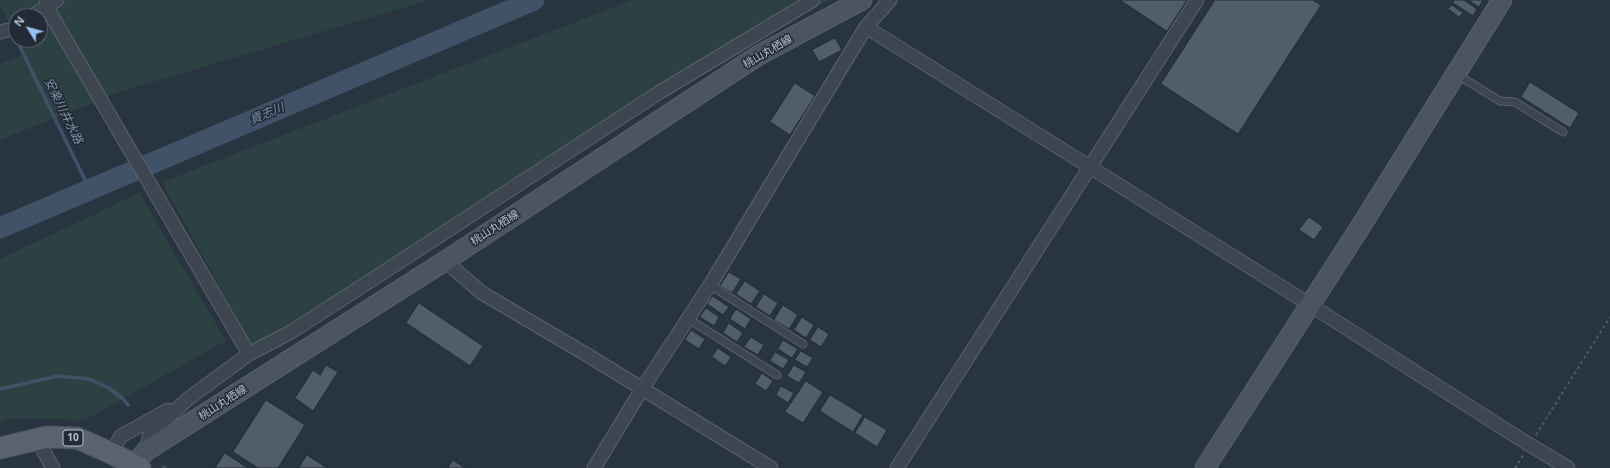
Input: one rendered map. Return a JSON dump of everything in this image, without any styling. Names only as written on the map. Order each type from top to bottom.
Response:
[{"type":"main road","name":"桃山丸栖線","points":[[140,461],[759,55],[862,0]]},
{"type":"main road","points":[[1205,468],[1311,305],[1502,0]]},
{"type":"main road","name":"10","points":[[0,448],[47,437],[77,438],[140,461]]},
{"type":"street","points":[[140,461],[150,434],[189,398],[249,354],[291,332],[660,92],[813,0]]},
{"type":"street","points":[[594,468],[687,318],[710,285],[866,27],[890,0]]},
{"type":"street","points":[[898,468],[1089,166],[1197,0]]},
{"type":"street","points":[[50,2],[249,354]]},
{"type":"street","points":[[866,27],[1311,305],[1568,468]]},
{"type":"street","points":[[445,261],[482,293],[771,468]]},
{"type":"street","points":[[112,452],[121,436],[189,398]]},
{"type":"street","points":[[44,452],[53,468]]},
{"type":"lane","points":[[1456,74],[1500,101],[1516,102],[1563,132]]},
{"type":"lane","points":[[710,285],[803,344]]},
{"type":"lane","points":[[687,318],[777,375]]},
{"type":"path","points":[[1515,468],[1610,317]]},
{"type":"green space","points":[[0,0],[430,0],[122,91],[0,140],[0,64],[25,54],[22,48],[48,48],[48,8],[8,8],[8,20],[0,4]]},
{"type":"green space","points":[[632,0],[830,0],[759,37],[258,357],[162,182]]},
{"type":"green space","points":[[139,193],[226,341],[85,420],[11,418],[0,423],[0,259]]},
{"type":"building","points":[[1120,0],[1187,0],[1167,31]]},
{"type":"building","points":[[1215,0],[1313,0],[1321,5],[1238,134],[1161,84]]},
{"type":"building","points":[[1454,0],[1464,0],[1477,9],[1473,16],[1453,3]]},
{"type":"building","points":[[1469,0],[1483,0],[1479,7]]},
{"type":"building","points":[[1452,5],[1463,13],[1459,17],[1448,9]]},
{"type":"building","points":[[835,38],[842,50],[819,62],[812,50]]},
{"type":"building","points":[[1530,82],[1579,113],[1570,128],[1521,97]]},
{"type":"building","points":[[795,83],[815,96],[790,135],[770,122]]},
{"type":"building","points":[[1309,217],[1323,227],[1314,240],[1299,230]]},
{"type":"building","points":[[729,272],[741,279],[732,293],[720,286]]},
{"type":"building","points":[[745,281],[760,291],[751,304],[736,294]]},
{"type":"building","points":[[764,294],[778,303],[770,316],[756,307]]},
{"type":"building","points":[[713,296],[729,307],[723,315],[707,304]]},
{"type":"building","points":[[419,303],[483,346],[470,366],[406,323]]},
{"type":"building","points":[[783,305],[798,315],[789,329],[774,320]]},
{"type":"building","points":[[706,308],[719,317],[714,326],[700,317]]},
{"type":"building","points":[[736,309],[751,319],[745,329],[730,319]]},
{"type":"building","points":[[802,317],[814,325],[806,338],[794,330]]},
{"type":"building","points":[[729,323],[743,333],[737,342],[723,333]]},
{"type":"building","points":[[818,327],[829,334],[821,347],[810,340]]},
{"type":"building","points":[[691,330],[705,339],[699,349],[685,340]]},
{"type":"building","points":[[751,337],[764,345],[758,355],[744,347]]},
{"type":"building","points":[[783,340],[798,349],[792,358],[778,349]]},
{"type":"building","points":[[718,348],[731,357],[725,366],[712,357]]},
{"type":"building","points":[[801,351],[813,358],[807,367],[795,360]]},
{"type":"building","points":[[775,352],[789,360],[783,369],[770,361]]},
{"type":"building","points":[[326,365],[338,372],[313,411],[295,398],[313,370],[320,375]]},
{"type":"building","points":[[794,365],[806,372],[799,383],[787,376]]},
{"type":"building","points":[[762,373],[773,381],[766,391],[755,384]]},
{"type":"building","points":[[806,381],[823,392],[803,423],[785,412]]},
{"type":"building","points":[[781,386],[794,393],[788,403],[776,395]]},
{"type":"building","points":[[830,395],[863,415],[853,432],[820,411]]},
{"type":"building","points":[[266,400],[305,425],[278,468],[258,468],[233,452]]},
{"type":"building","points":[[865,417],[887,430],[877,447],[855,433]]},
{"type":"building","points":[[225,453],[248,468],[215,468]]},
{"type":"building","points":[[307,455],[327,468],[299,468]]},
{"type":"building","points":[[453,460],[465,468],[448,468]]},
{"type":"waterway","name":"貴志川","points":[[0,228],[534,0]]},
{"type":"waterway","name":"安楽川井水路","points":[[20,48],[90,190]]},
{"type":"waterway","points":[[0,389],[58,376],[89,379],[109,388],[128,405]]}]
